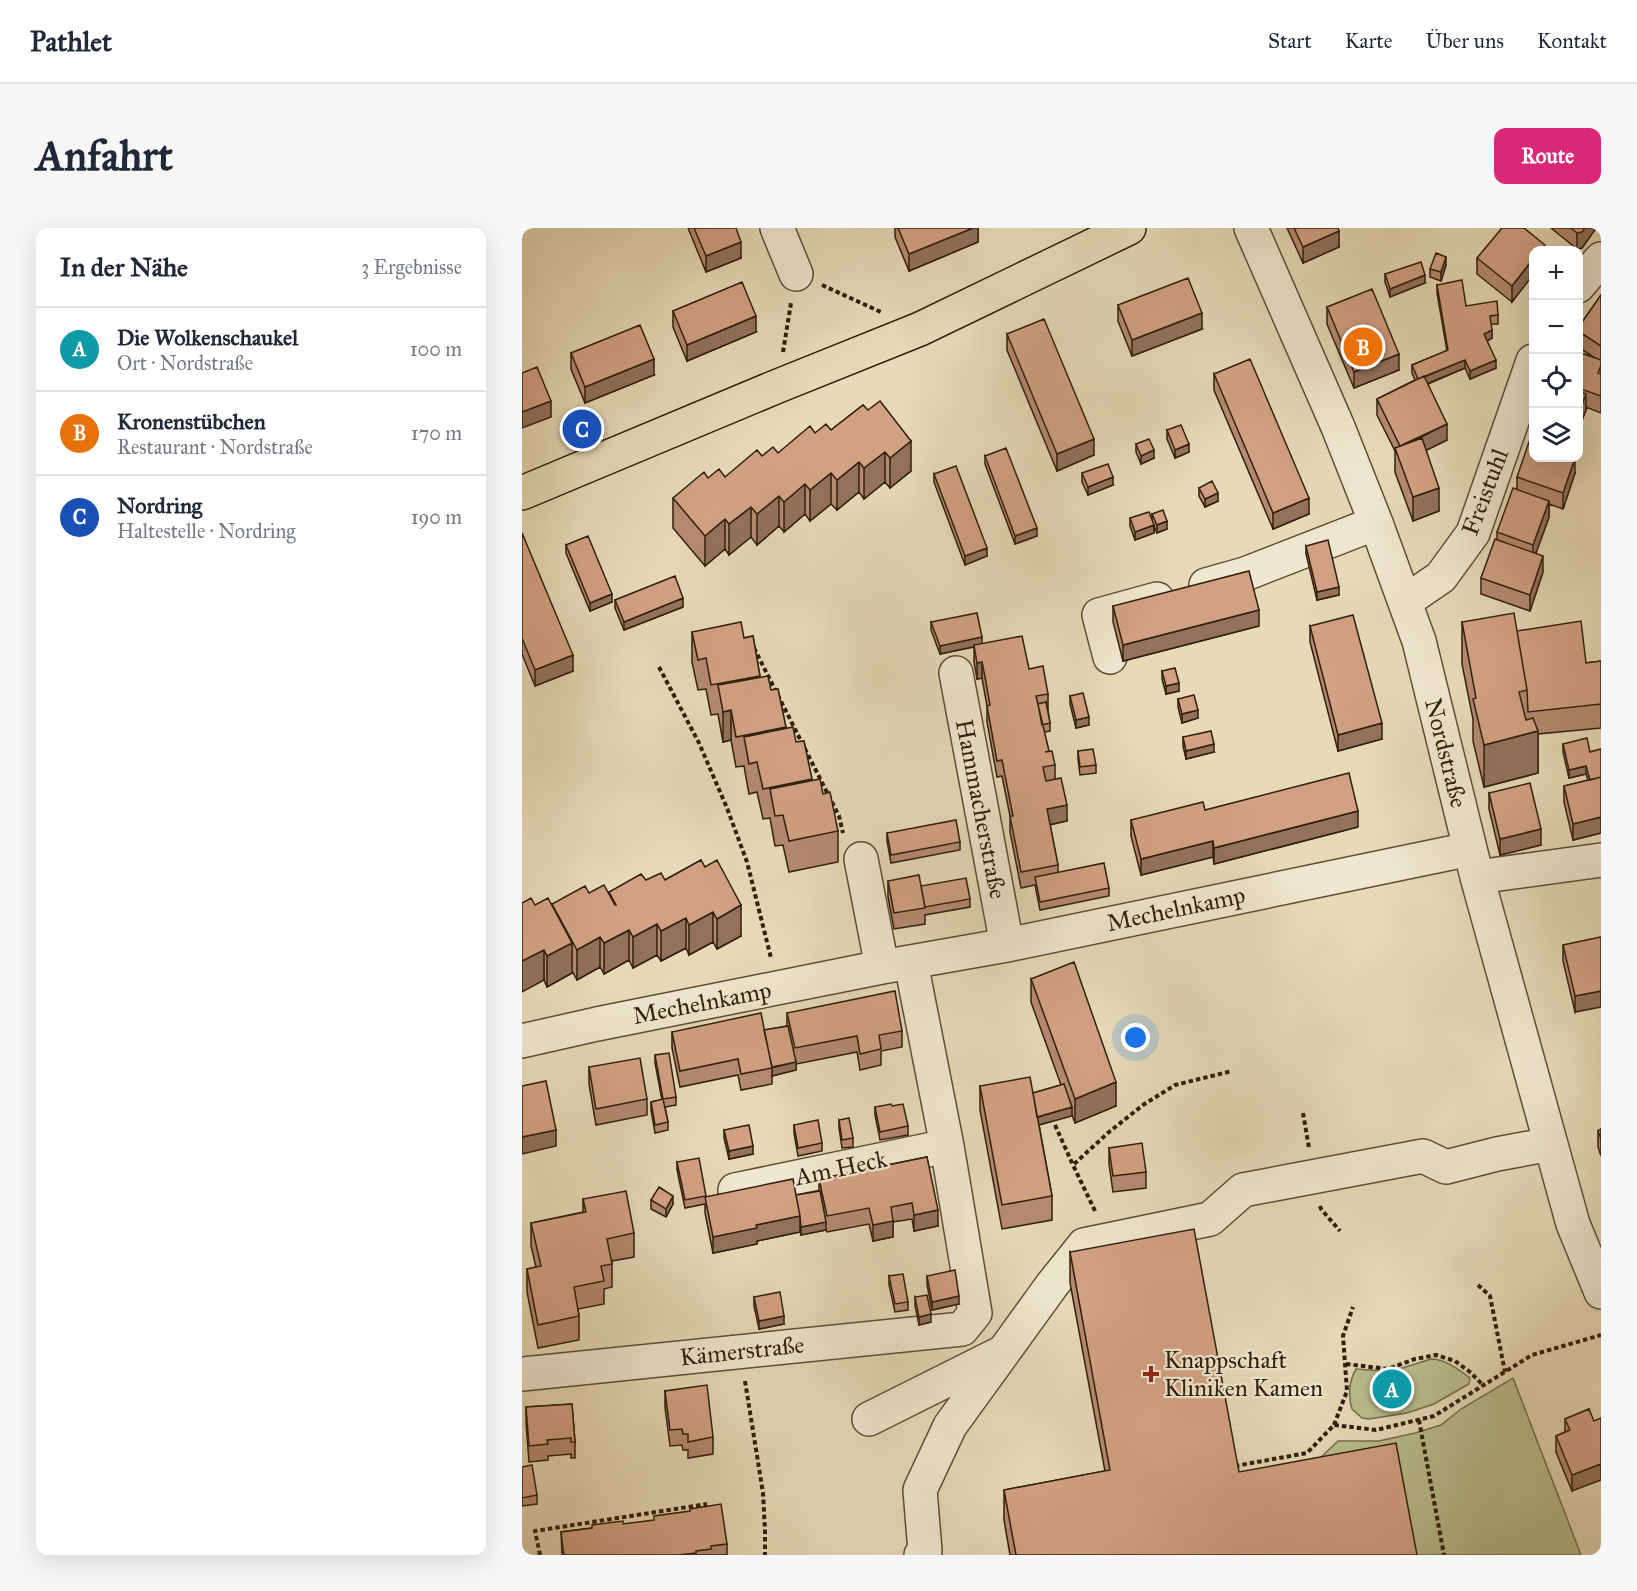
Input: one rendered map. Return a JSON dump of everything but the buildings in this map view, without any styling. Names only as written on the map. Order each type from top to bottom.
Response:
[{"type":"main road","points":[[522,493],[920,329],[1129,228]]},
{"type":"street","points":[[777,228],[796,274]]},
{"type":"street","name":"Nordstraße","points":[[1251,228],[1338,427],[1406,601],[1419,641],[1473,863],[1573,1224],[1601,1292]]},
{"type":"street","points":[[1583,280],[1601,258]]},
{"type":"street","name":"Freistuhl","points":[[1406,601],[1441,577],[1473,533],[1529,372]]},
{"type":"street","points":[[1110,657],[1099,615],[1245,574],[1377,523]]},
{"type":"street","name":"Hammacherstraße","points":[[956,673],[1007,945]]},
{"type":"street","points":[[861,859],[896,965],[947,1146]]},
{"type":"street","name":"Mechelnkamp","points":[[522,1041],[896,965],[1473,863],[1601,860]]},
{"type":"street","points":[[928,1554],[920,1490],[950,1426],[1084,1245],[1210,1219],[1243,1190],[1423,1156],[1446,1167],[1551,1144]]},
{"type":"street","name":"Am Heck","points":[[735,1190],[947,1146]]},
{"type":"street","name":"Kämerstraße","points":[[522,1374],[962,1329],[975,1313],[947,1146]]},
{"type":"street","points":[[869,1419],[1003,1352]]},
{"type":"path","points":[[778,386],[796,274],[920,329]]},
{"type":"path","points":[[754,648],[839,816],[849,860],[861,859]]},
{"type":"path","points":[[659,667],[699,743],[747,862],[776,988]]},
{"type":"path","points":[[1074,1165],[1109,1132],[1143,1105],[1175,1085],[1232,1071]]},
{"type":"path","points":[[1055,1125],[1109,1240]]},
{"type":"path","points":[[1478,1286],[1490,1296],[1505,1372]]},
{"type":"path","points":[[1233,1466],[1308,1453],[1334,1425],[1347,1391],[1343,1336],[1353,1307]]},
{"type":"path","points":[[1334,1425],[1376,1430],[1434,1416],[1532,1355],[1601,1335]]},
{"type":"path","points":[[740,1351],[763,1493],[765,1555]]},
{"type":"path","points":[[1346,1364],[1388,1369],[1415,1359],[1436,1355],[1455,1361],[1484,1386]]},
{"type":"path","points":[[1419,1420],[1444,1555]]},
{"type":"path","points":[[540,1555],[535,1531],[707,1504]]},
{"type":"green space","points":[[1431,1359],[1456,1368],[1470,1378],[1469,1384],[1434,1404],[1407,1413],[1369,1419],[1362,1418],[1352,1409],[1350,1388],[1356,1369],[1396,1370]]},
{"type":"green space","points":[[1513,1378],[1581,1555],[1414,1555],[1315,1463],[1338,1441],[1379,1441],[1441,1425],[1461,1409]]},
{"type":"place","name":"Kronenstübchen","points":[[1363,347]]},
{"type":"place","name":"Nordring","points":[[582,429]]},
{"type":"place","name":"Knappschaft Kliniken Kamen","points":[[1151,1374]]},
{"type":"place","name":"Die Wolkenschaukel","points":[[1392,1389]]}]
